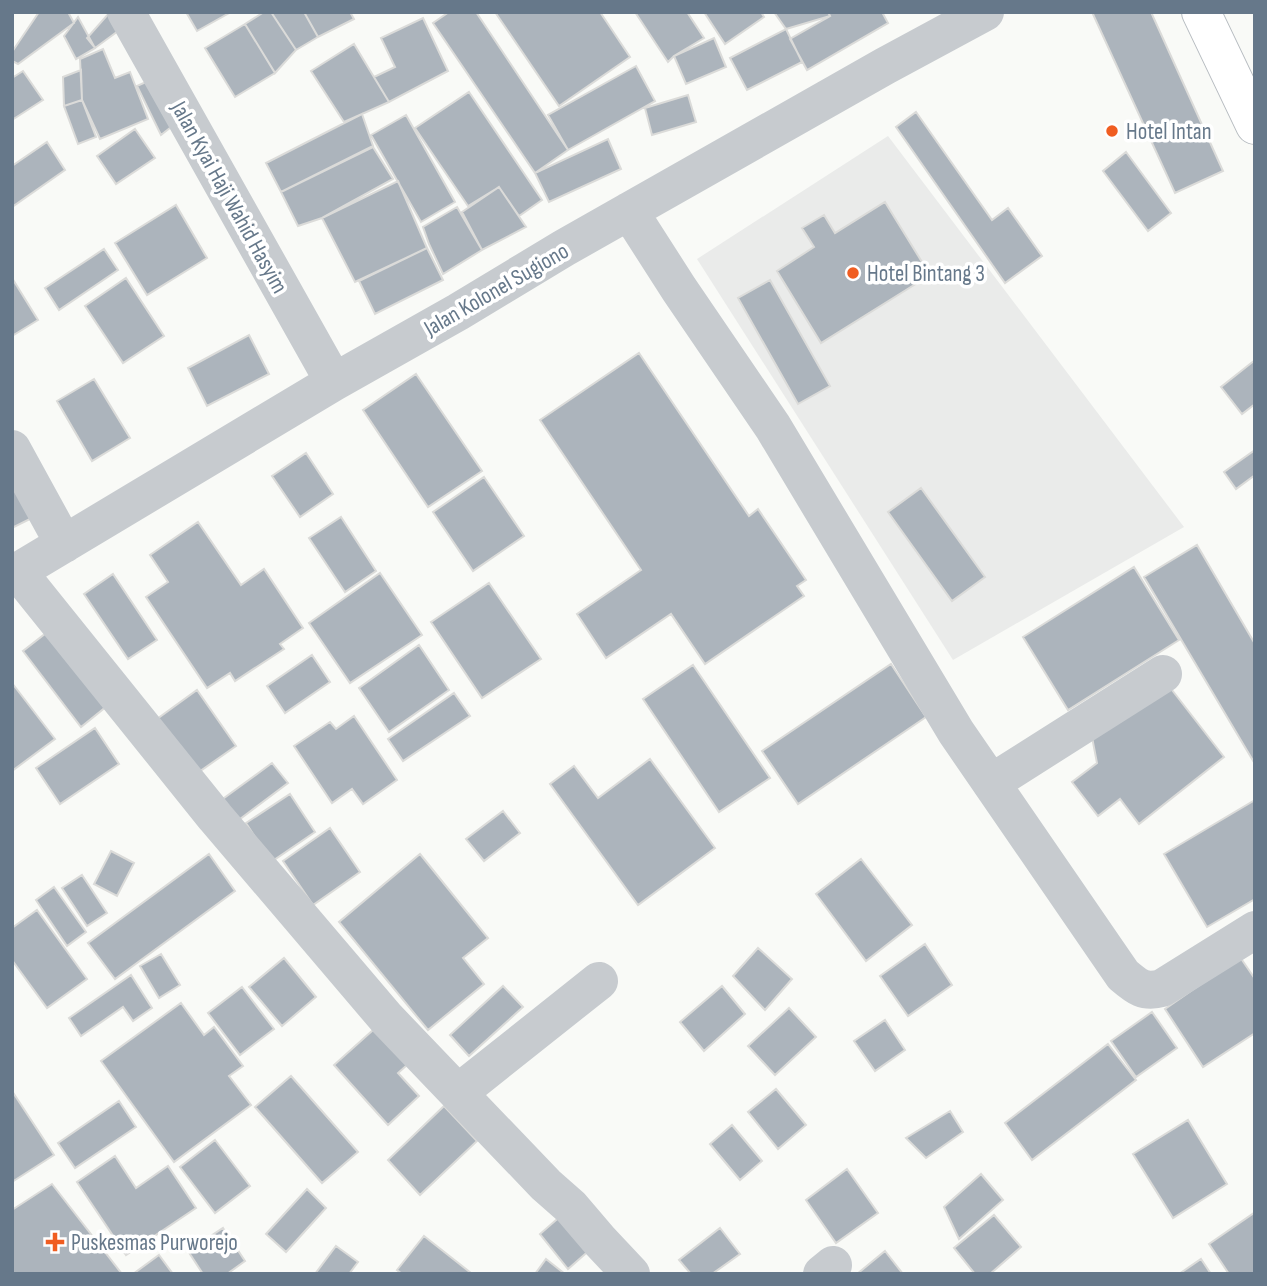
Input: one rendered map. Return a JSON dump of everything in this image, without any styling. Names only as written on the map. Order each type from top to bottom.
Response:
[{"type":"main road","points":[[1202,12],[1255,125]]},
{"type":"street","name":"Jalan Kyai Haji Wahid Hasyim","points":[[126,12],[334,382]]},
{"type":"street","name":"Jalan Kolonel Sugiono","points":[[15,573],[334,382],[629,211],[985,12]]},
{"type":"street","points":[[629,211],[678,289],[773,427],[956,733],[1124,975],[1143,989],[1152,991],[1162,988],[1255,930]]},
{"type":"street","points":[[12,449],[64,544]]},
{"type":"street","points":[[15,573],[215,817],[387,1019],[546,1185],[572,1208],[631,1274]]},
{"type":"street","points":[[991,783],[1163,674]]},
{"type":"street","points":[[458,1093],[599,982]]},
{"type":"shaded area","name":"Hotel Bintang 3","points":[[888,136],[1184,527],[953,660],[697,259]]},
{"type":"building","points":[[39,12],[68,12],[74,23],[18,64],[12,61],[12,52]]},
{"type":"building","points":[[110,12],[129,23],[95,48],[87,38]]},
{"type":"building","points":[[186,12],[231,12],[197,31]]},
{"type":"building","points":[[264,12],[271,12],[296,50],[275,73],[245,24]]},
{"type":"building","points":[[271,12],[304,12],[318,37],[296,50]]},
{"type":"building","points":[[304,12],[350,12],[354,19],[318,37]]},
{"type":"building","points":[[449,12],[476,12],[568,150],[535,173],[433,23]]},
{"type":"building","points":[[495,12],[600,12],[630,57],[559,106]]},
{"type":"building","points":[[635,12],[687,12],[704,38],[668,62]]},
{"type":"building","points":[[704,12],[761,12],[764,17],[725,44]]},
{"type":"building","points":[[774,12],[828,12],[830,16],[786,29]]},
{"type":"building","points":[[828,12],[882,12],[888,23],[807,70],[790,39],[830,16]]},
{"type":"building","points":[[1092,12],[1151,12],[1223,171],[1175,193]]},
{"type":"building","points":[[78,17],[95,48],[76,59],[64,36]]},
{"type":"building","points":[[423,18],[448,71],[389,102],[374,77],[395,67],[381,38]]},
{"type":"building","points":[[245,24],[275,73],[235,97],[205,48]]},
{"type":"building","points":[[786,29],[802,62],[747,90],[730,58]]},
{"type":"building","points":[[714,38],[726,67],[686,84],[674,56]]},
{"type":"building","points":[[354,44],[389,102],[344,122],[311,71]]},
{"type":"building","points":[[103,49],[115,78],[130,72],[148,119],[100,139],[82,100],[80,59]]},
{"type":"building","points":[[636,66],[655,101],[568,150],[548,115]]},
{"type":"building","points":[[81,70],[82,100],[64,106],[63,77]]},
{"type":"building","points":[[23,71],[43,100],[12,120],[12,78]]},
{"type":"building","points":[[159,76],[180,120],[161,135],[137,86]]},
{"type":"building","points":[[469,92],[542,200],[519,216],[499,187],[468,206],[415,128]]},
{"type":"building","points":[[688,95],[696,122],[652,135],[645,108]]},
{"type":"building","points":[[82,100],[96,137],[78,144],[64,106]]},
{"type":"building","points":[[916,112],[992,220],[1008,208],[1042,256],[1005,283],[896,127]]},
{"type":"building","points":[[362,114],[373,146],[281,192],[266,163]]},
{"type":"building","points":[[406,115],[455,202],[421,222],[371,135]]},
{"type":"building","points":[[135,129],[155,158],[116,184],[97,156]]},
{"type":"building","points":[[608,139],[621,169],[549,202],[535,173]]},
{"type":"building","points":[[47,142],[65,170],[12,207],[12,166]]},
{"type":"building","points":[[373,147],[393,179],[322,218],[298,226],[281,192]]},
{"type":"building","points":[[1126,152],[1171,213],[1148,231],[1103,171]]},
{"type":"building","points":[[398,181],[427,248],[355,282],[322,218]]},
{"type":"building","points":[[499,187],[526,227],[482,250],[462,212]]},
{"type":"building","name":"Hotel Bintang 3","points":[[885,202],[930,275],[821,343],[777,271],[814,247],[802,228],[824,215],[835,233]]},
{"type":"building","points":[[176,205],[207,258],[147,295],[115,243]]},
{"type":"building","points":[[457,207],[482,250],[443,274],[423,227]]},
{"type":"building","points":[[427,248],[443,280],[375,314],[359,281]]},
{"type":"building","points":[[104,249],[118,270],[59,310],[45,288]]},
{"type":"building","points":[[12,278],[38,320],[12,336]]},
{"type":"building","points":[[126,278],[164,336],[123,363],[85,306]]},
{"type":"building","points":[[770,280],[830,386],[798,404],[738,298]]},
{"type":"building","points":[[249,335],[269,374],[207,406],[188,368]]},
{"type":"building","points":[[639,353],[749,516],[758,509],[806,580],[797,586],[804,596],[705,664],[671,614],[606,658],[577,614],[641,570],[540,420]]},
{"type":"building","points":[[1255,360],[1255,404],[1242,414],[1221,387]]},
{"type":"building","points":[[416,374],[482,471],[428,507],[363,410]]},
{"type":"building","points":[[94,379],[130,438],[92,461],[57,401]]},
{"type":"building","points":[[1255,450],[1255,475],[1236,489],[1224,472]]},
{"type":"building","points":[[306,453],[333,494],[300,517],[272,476]]},
{"type":"building","points":[[12,468],[36,516],[12,528]]},
{"type":"building","points":[[484,477],[524,536],[473,571],[433,512]]},
{"type":"building","points":[[921,488],[985,577],[952,601],[888,512]]},
{"type":"building","points":[[341,517],[376,571],[345,592],[309,538]]},
{"type":"building","points":[[198,522],[241,585],[264,569],[303,628],[280,644],[284,649],[235,681],[230,673],[207,688],[146,597],[168,582],[150,555]]},
{"type":"building","points":[[1197,545],[1255,644],[1255,764],[1144,577]]},
{"type":"building","points":[[1134,567],[1179,640],[1068,710],[1023,637]]},
{"type":"building","points":[[380,573],[422,635],[350,683],[309,623]]},
{"type":"building","points":[[113,574],[157,640],[128,659],[84,594]]},
{"type":"building","points":[[489,583],[541,659],[482,698],[431,622]]},
{"type":"building","points":[[50,630],[107,706],[81,727],[23,651]]},
{"type":"building","points":[[419,645],[449,690],[389,732],[359,688]]},
{"type":"building","points":[[312,655],[330,682],[285,713],[267,686]]},
{"type":"building","points":[[891,664],[926,717],[798,804],[762,751]]},
{"type":"building","points":[[693,665],[770,778],[719,812],[643,699]]},
{"type":"building","points":[[1165,681],[1224,757],[1139,824],[1120,799],[1098,816],[1072,782],[1097,763],[1092,737]]},
{"type":"building","points":[[12,683],[55,739],[12,771]]},
{"type":"building","points":[[197,690],[236,746],[196,774],[157,719]]},
{"type":"building","points":[[454,693],[470,716],[403,761],[388,739]]},
{"type":"building","points":[[354,716],[397,780],[363,804],[352,789],[332,803],[294,746],[330,722],[336,729]]},
{"type":"building","points":[[95,728],[119,764],[60,804],[36,768]]},
{"type":"building","points":[[650,759],[715,848],[638,905],[550,784],[574,766],[598,798]]},
{"type":"building","points":[[272,763],[288,783],[236,822],[220,801]]},
{"type":"building","points":[[290,794],[315,832],[271,862],[246,823]]},
{"type":"building","points":[[1255,800],[1255,899],[1207,927],[1164,854]]},
{"type":"building","points":[[503,811],[520,833],[484,861],[466,839]]},
{"type":"building","points":[[330,828],[360,872],[313,905],[283,861]]},
{"type":"building","points":[[111,851],[134,863],[117,896],[94,884]]},
{"type":"building","points":[[209,854],[235,891],[115,979],[88,943]]},
{"type":"building","points":[[420,854],[488,938],[463,958],[484,984],[428,1030],[339,922]]},
{"type":"building","points":[[861,859],[912,925],[866,961],[816,894]]},
{"type":"building","points":[[82,875],[107,913],[87,926],[62,888]]},
{"type":"building","points":[[54,887],[86,932],[67,946],[36,900]]},
{"type":"building","points":[[37,910],[87,979],[47,1008],[12,960],[12,928]]},
{"type":"building","points":[[925,944],[952,985],[908,1016],[880,976]]},
{"type":"building","points":[[758,948],[792,979],[765,1010],[733,976]]},
{"type":"building","points":[[161,954],[180,985],[159,998],[140,966]]},
{"type":"building","points":[[1240,957],[1255,979],[1255,1033],[1203,1067],[1165,1009]]},
{"type":"building","points":[[284,958],[316,997],[282,1026],[249,987]]},
{"type":"building","points":[[131,975],[152,1008],[133,1021],[123,1007],[81,1036],[69,1018]]},
{"type":"building","points":[[503,986],[523,1007],[469,1056],[450,1035]]},
{"type":"building","points":[[722,986],[745,1014],[704,1051],[680,1022]]},
{"type":"building","points":[[242,987],[274,1029],[240,1055],[208,1013]]},
{"type":"building","points":[[181,1003],[204,1035],[214,1027],[243,1066],[229,1076],[251,1105],[174,1162],[101,1061]]},
{"type":"building","points":[[789,1008],[816,1037],[775,1075],[748,1046]]},
{"type":"building","points":[[1152,1012],[1177,1048],[1136,1077],[1111,1041]]},
{"type":"building","points":[[885,1020],[905,1050],[875,1071],[854,1041]]},
{"type":"building","points":[[382,1022],[415,1058],[398,1073],[419,1096],[388,1125],[334,1065]]},
{"type":"building","points":[[1108,1044],[1136,1080],[1032,1160],[1005,1123]]},
{"type":"building","points":[[291,1076],[358,1152],[322,1183],[255,1107]]},
{"type":"building","points":[[776,1089],[806,1125],[778,1149],[748,1112]]},
{"type":"building","points":[[12,1091],[54,1155],[12,1182]]},
{"type":"building","points":[[119,1101],[136,1127],[75,1168],[58,1143]]},
{"type":"building","points":[[444,1106],[477,1141],[420,1195],[388,1160]]},
{"type":"building","points":[[950,1111],[963,1132],[926,1158],[906,1138]]},
{"type":"building","points":[[1188,1120],[1227,1184],[1173,1218],[1133,1154]]},
{"type":"building","points":[[732,1125],[762,1161],[740,1180],[710,1144]]},
{"type":"building","points":[[215,1140],[250,1186],[215,1213],[180,1167]]},
{"type":"building","points":[[115,1156],[136,1188],[168,1166],[196,1208],[126,1255],[77,1182]]},
{"type":"building","points":[[847,1169],[878,1213],[836,1243],[806,1200]]},
{"type":"building","points":[[981,1174],[1003,1200],[959,1239],[944,1207]]},
{"type":"building","name":"Puskesmas Purworejo","points":[[52,1184],[122,1274],[12,1274],[12,1210]]},
{"type":"building","points":[[307,1189],[326,1208],[286,1252],[266,1234]]},
{"type":"building","points":[[571,1207],[600,1241],[568,1269],[540,1234]]},
{"type":"building","points":[[1254,1213],[1255,1274],[1229,1274],[1209,1244]]},
{"type":"building","points":[[994,1215],[1021,1247],[990,1274],[975,1274],[954,1248]]},
{"type":"building","points":[[223,1228],[245,1261],[227,1274],[203,1274],[188,1251]]},
{"type":"building","points":[[720,1228],[740,1254],[712,1274],[691,1274],[679,1260]]},
{"type":"building","points":[[424,1236],[471,1274],[402,1274],[397,1270]]},
{"type":"building","points":[[336,1246],[358,1262],[349,1274],[315,1274]]},
{"type":"building","points":[[885,1251],[903,1274],[857,1274]]},
{"type":"building","points":[[159,1255],[173,1274],[133,1274]]},
{"type":"building","points":[[546,1259],[565,1274],[535,1274]]},
{"type":"building","points":[[1201,1259],[1211,1274],[1179,1274]]},
{"type":"place","name":"Hotel Intan","points":[[1112,131]]},
{"type":"place","name":"Hotel Bintang 3","points":[[853,273]]},
{"type":"place","name":"Puskesmas Purworejo","points":[[55,1242]]}]
